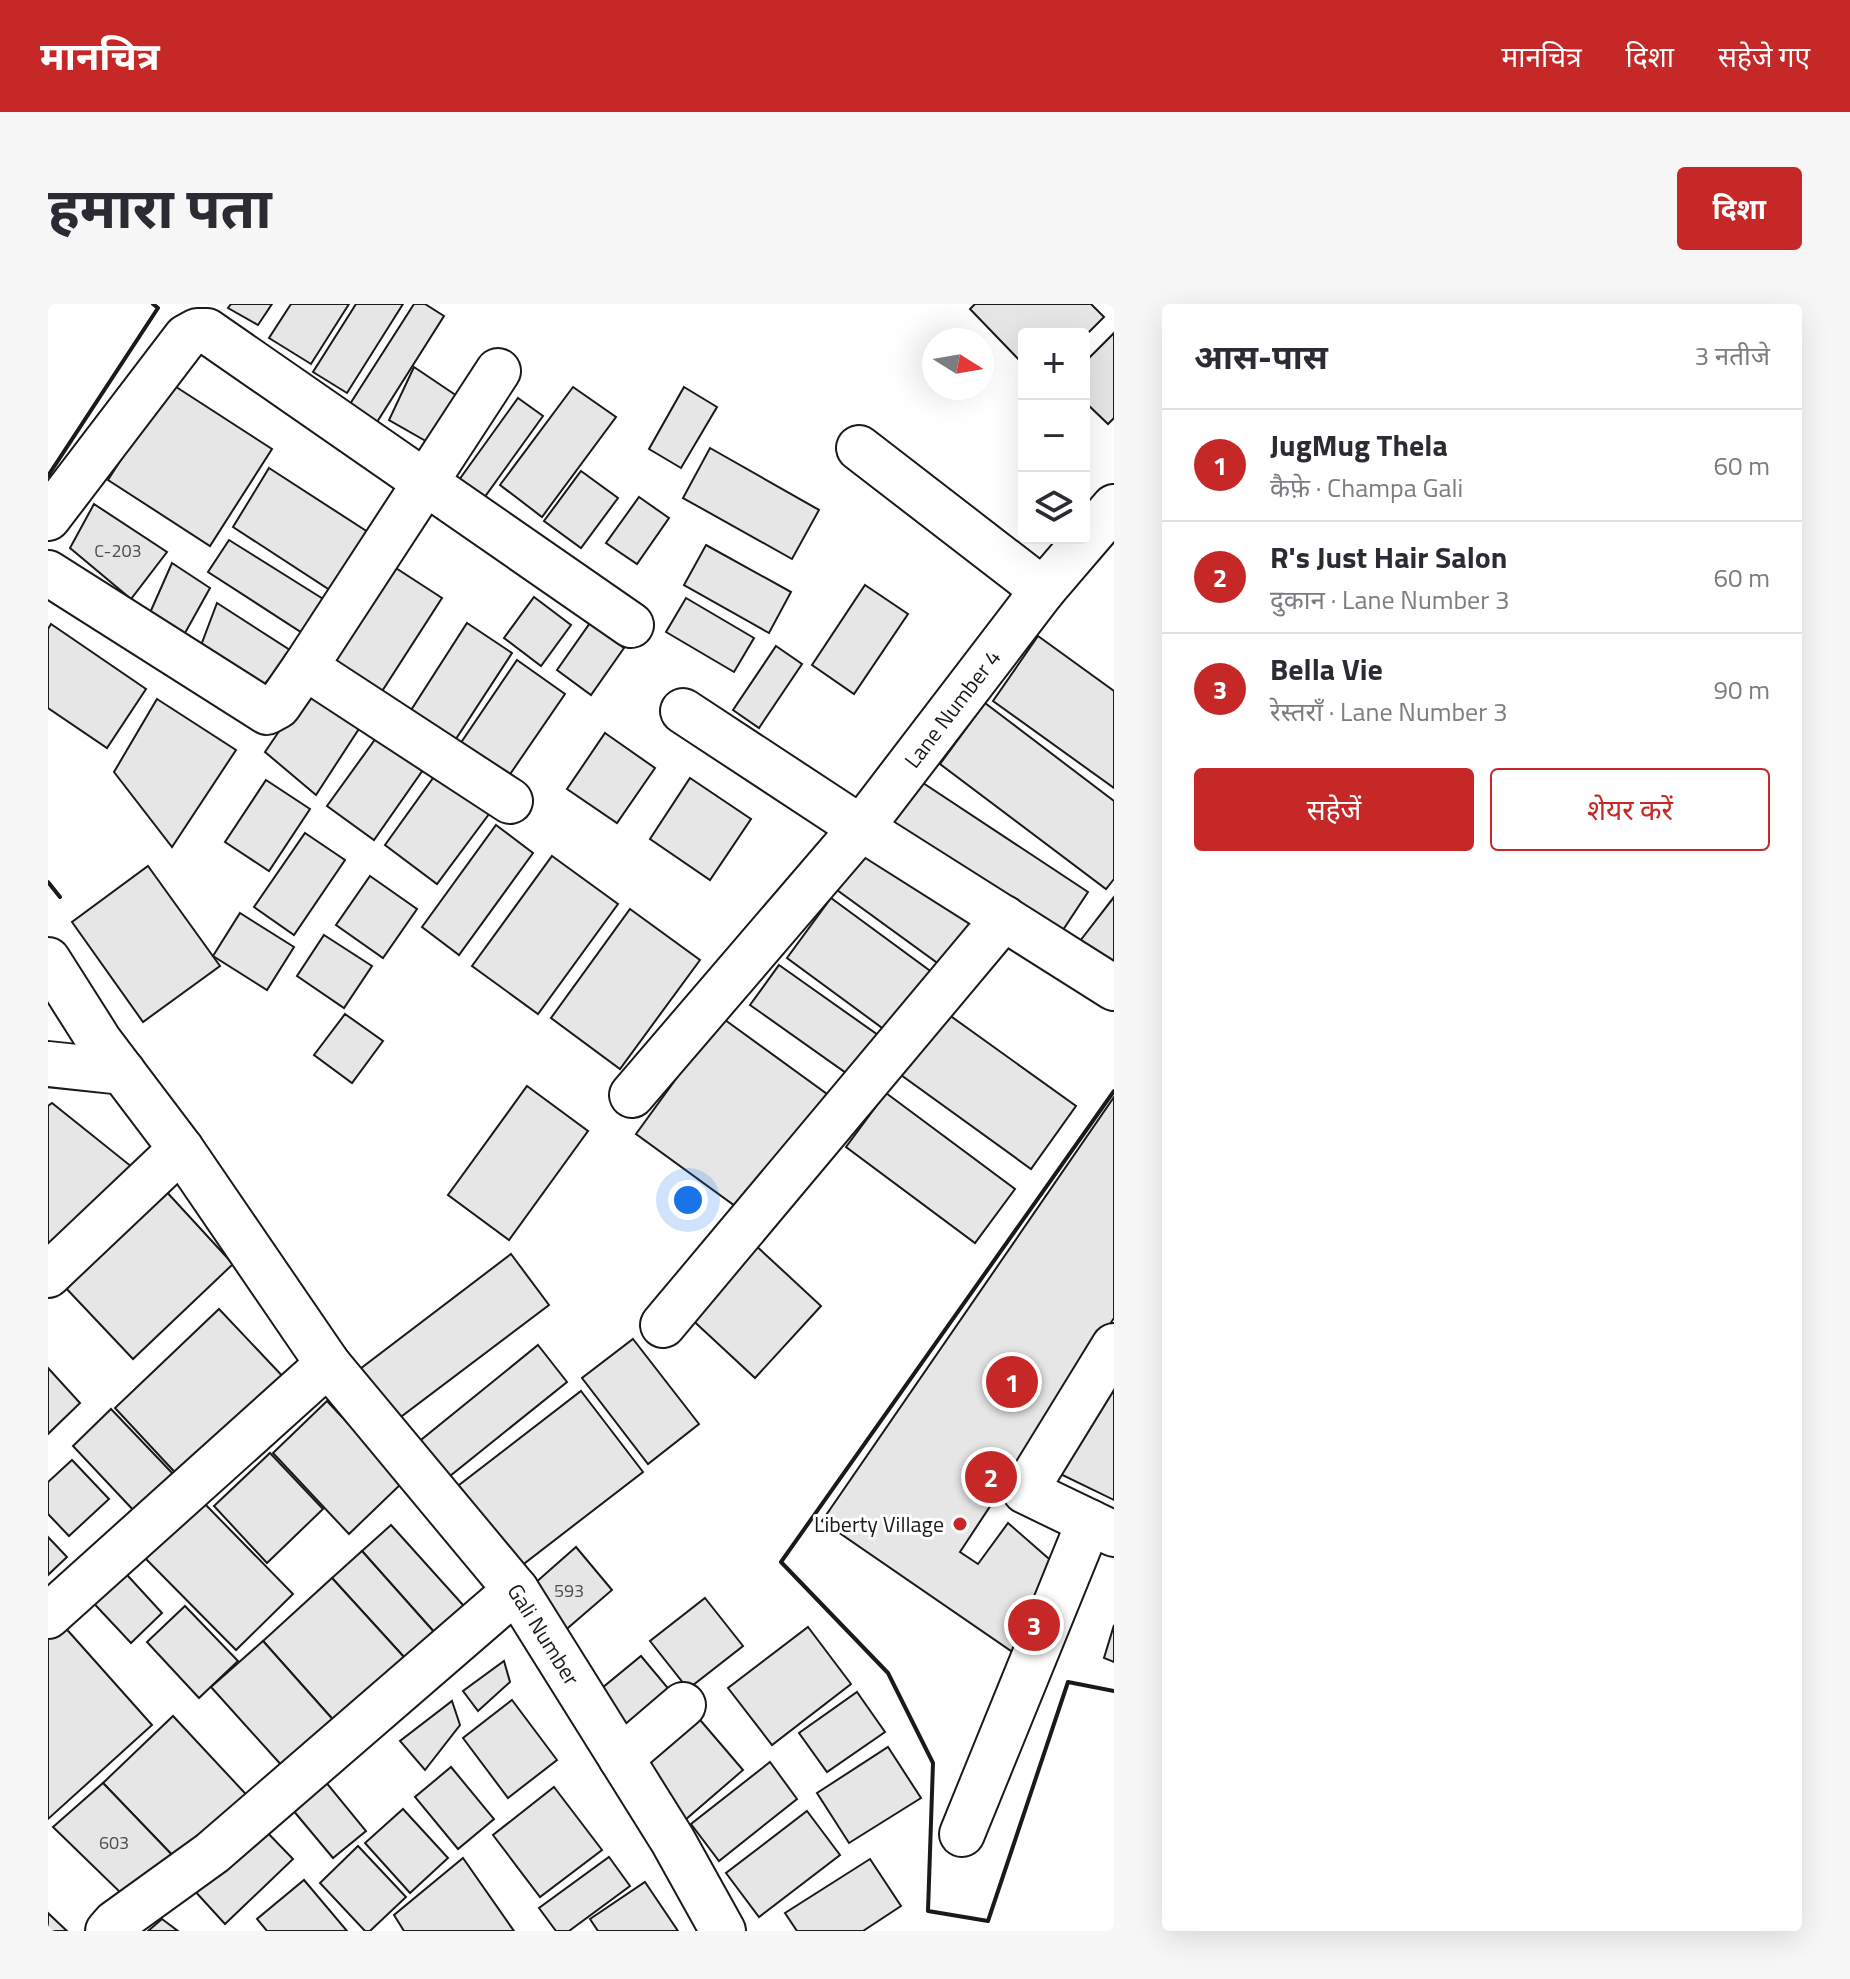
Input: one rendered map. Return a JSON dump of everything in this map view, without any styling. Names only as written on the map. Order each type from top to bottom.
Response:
[{"type":"street","points":[[48,518],[186,337],[197,331],[207,331],[631,625]]},
{"type":"street","points":[[48,573],[267,712],[278,706],[305,667],[498,371]]},
{"type":"street","points":[[859,448],[1043,590]]},
{"type":"street","name":"Lane Number 4","points":[[632,1095],[861,828],[1043,590],[1114,507]]},
{"type":"street","points":[[305,667],[510,801]]},
{"type":"street","points":[[683,711],[1114,988]]},
{"type":"street","points":[[663,1325],[1004,918]]},
{"type":"street","name":"Gali Number","points":[[48,960],[100,1042],[181,1149],[328,1364],[516,1590],[673,1841],[712,1926]]},
{"type":"street","points":[[48,1064],[123,1072]]},
{"type":"street","points":[[48,1275],[181,1149]]},
{"type":"street","points":[[962,1834],[1101,1528],[1025,1491],[1114,1346]]},
{"type":"street","points":[[48,1616],[328,1364]]},
{"type":"street","points":[[115,1928],[212,1853],[516,1590]]},
{"type":"street","points":[[621,1758],[683,1705]]},
{"type":"building","points":[[231,304],[272,304],[258,325],[228,308]]},
{"type":"building","points":[[291,304],[349,304],[311,364],[269,338]]},
{"type":"building","points":[[356,304],[403,304],[347,393],[313,372]]},
{"type":"building","points":[[414,304],[425,304],[444,316],[377,422],[350,404]]},
{"type":"building","points":[[975,304],[1091,304],[1104,317],[1090,331],[1090,328],[1018,328],[1018,359],[994,334],[994,328],[988,328],[970,309]]},
{"type":"building","points":[[1114,333],[1114,418],[1108,424],[1090,407],[1090,357]]},
{"type":"building","points":[[414,367],[460,398],[431,444],[389,420]]},
{"type":"building","points":[[170,383],[272,449],[210,546],[108,480]]},
{"type":"building","points":[[573,387],[616,417],[542,517],[500,485]]},
{"type":"building","points":[[684,387],[717,407],[681,468],[649,449]]},
{"type":"building","points":[[518,398],[543,416],[484,498],[459,480]]},
{"type":"building","points":[[710,448],[819,510],[792,559],[683,498]]},
{"type":"building","points":[[269,468],[371,534],[333,592],[233,527]]},
{"type":"building","points":[[581,471],[618,498],[581,548],[544,521]]},
{"type":"building","points":[[639,497],[669,518],[637,564],[606,543]]},
{"type":"building","points":[[94,504],[167,552],[131,599],[70,548]]},
{"type":"building","points":[[229,540],[328,602],[307,636],[208,572]]},
{"type":"building","points":[[706,545],[791,592],[769,633],[684,585]]},
{"type":"building","points":[[385,561],[442,598],[377,699],[320,662]]},
{"type":"building","points":[[172,563],[210,588],[180,642],[149,615]]},
{"type":"building","points":[[865,585],[908,614],[854,694],[812,665]]},
{"type":"building","points":[[534,597],[571,625],[541,666],[504,638]]},
{"type":"building","points":[[686,598],[754,638],[734,672],[666,632]]},
{"type":"building","points":[[217,603],[293,652],[261,688],[200,648]]},
{"type":"building","points":[[467,623],[512,653],[450,748],[406,718]]},
{"type":"building","points":[[590,623],[624,648],[591,695],[557,670]]},
{"type":"building","points":[[51,624],[146,689],[107,748],[48,708],[48,629]]},
{"type":"building","points":[[1038,636],[1114,691],[1114,788],[993,701]]},
{"type":"building","points":[[776,646],[802,664],[759,728],[733,710]]},
{"type":"building","points":[[517,660],[565,694],[504,783],[456,750]]},
{"type":"building","points":[[307,690],[364,721],[316,795],[265,752]]},
{"type":"building","points":[[157,699],[236,750],[172,847],[114,772]]},
{"type":"building","points":[[985,703],[1114,801],[1114,879],[1106,889],[940,764]]},
{"type":"building","points":[[605,733],[655,768],[617,823],[567,789]]},
{"type":"building","points":[[379,734],[425,767],[374,840],[327,806]]},
{"type":"building","points":[[441,767],[495,806],[437,884],[385,845]]},
{"type":"building","points":[[914,777],[1088,892],[1055,942],[881,828]]},
{"type":"building","points":[[690,778],[751,819],[710,880],[650,839]]},
{"type":"building","points":[[266,780],[310,809],[269,871],[225,842]]},
{"type":"building","points":[[496,825],[533,853],[459,955],[422,927]]},
{"type":"building","points":[[305,833],[345,860],[294,935],[254,907]]},
{"type":"building","points":[[867,848],[973,925],[943,967],[837,890]]},
{"type":"building","points":[[552,856],[618,904],[538,1014],[472,966]]},
{"type":"building","points":[[148,866],[220,966],[143,1022],[72,922]]},
{"type":"building","points":[[370,876],[417,909],[383,958],[336,925]]},
{"type":"building","points":[[1114,897],[1114,967],[1080,941]]},
{"type":"building","points":[[831,898],[933,973],[889,1033],[787,958]]},
{"type":"building","points":[[630,909],[700,960],[620,1069],[551,1018]]},
{"type":"building","points":[[240,913],[294,947],[267,990],[213,956]]},
{"type":"building","points":[[324,935],[372,966],[344,1008],[297,976]]},
{"type":"building","points":[[779,965],[878,1035],[849,1075],[750,1005]]},
{"type":"building","points":[[945,1012],[1076,1106],[1031,1169],[901,1075]]},
{"type":"building","points":[[345,1014],[383,1041],[352,1083],[314,1055]]},
{"type":"building","points":[[721,1017],[827,1094],[742,1211],[636,1134]]},
{"type":"building","points":[[527,1086],[588,1131],[509,1240],[448,1195]]},
{"type":"building","points":[[886,1093],[1015,1189],[975,1243],[846,1147]]},
{"type":"building","points":[[1114,1097],[1114,1318],[960,1552],[978,1564],[1008,1523],[1056,1565],[1028,1606],[1040,1614],[1014,1653],[822,1521]]},
{"type":"building","points":[[52,1103],[132,1167],[48,1258],[48,1106]]},
{"type":"building","points":[[164,1189],[233,1264],[133,1359],[63,1285]]},
{"type":"building","points":[[752,1242],[821,1306],[755,1378],[686,1314]]},
{"type":"building","points":[[511,1254],[549,1305],[398,1419],[360,1369]]},
{"type":"building","points":[[219,1309],[288,1382],[183,1481],[115,1408]]},
{"type":"building","points":[[633,1339],[699,1424],[648,1464],[582,1378]]},
{"type":"building","points":[[538,1345],[567,1382],[445,1480],[416,1444]]},
{"type":"building","points":[[1114,1361],[1114,1500],[1048,1468]]},
{"type":"building","points":[[48,1368],[80,1403],[48,1434]]},
{"type":"building","points":[[581,1391],[643,1472],[512,1573],[450,1492]]},
{"type":"building","points":[[327,1401],[403,1482],[349,1534],[273,1453]]},
{"type":"building","points":[[111,1409],[175,1476],[136,1513],[73,1446]]},
{"type":"building","points":[[270,1453],[323,1509],[267,1563],[214,1506]]},
{"type":"building","points":[[72,1460],[109,1499],[69,1536],[48,1514],[48,1482]]},
{"type":"building","points":[[200,1499],[293,1594],[236,1650],[143,1556]]},
{"type":"building","points":[[391,1525],[472,1615],[443,1642],[362,1551]]},
{"type":"building","points":[[48,1537],[67,1557],[48,1575]]},
{"type":"building","points":[[576,1547],[612,1590],[562,1633],[526,1591]]},
{"type":"building","points":[[362,1551],[443,1642],[414,1668],[332,1578]]},
{"type":"building","points":[[117,1564],[162,1613],[131,1643],[85,1594]]},
{"type":"building","points":[[332,1578],[414,1668],[344,1732],[263,1641]]},
{"type":"building","points":[[705,1598],[743,1646],[688,1689],[650,1641]]},
{"type":"building","points":[[185,1606],[238,1661],[199,1698],[147,1642]]},
{"type":"building","points":[[62,1624],[152,1725],[48,1819],[48,1637]]},
{"type":"building","points":[[1114,1625],[1114,1662],[1104,1658]]},
{"type":"building","points":[[808,1627],[851,1684],[772,1745],[728,1688]]},
{"type":"building","points":[[263,1641],[344,1732],[293,1778],[211,1687]]},
{"type":"building","points":[[641,1656],[672,1693],[627,1730],[596,1693]]},
{"type":"building","points":[[504,1661],[510,1682],[478,1711],[463,1691]]},
{"type":"building","points":[[857,1692],[885,1732],[827,1772],[799,1733]]},
{"type":"building","points":[[512,1700],[557,1760],[508,1798],[463,1738]]},
{"type":"building","points":[[452,1701],[460,1725],[425,1770],[400,1741]]},
{"type":"building","points":[[695,1714],[743,1770],[685,1820],[637,1764]]},
{"type":"building","points":[[173,1716],[256,1805],[175,1858],[103,1783]]},
{"type":"building","points":[[888,1747],[921,1798],[849,1843],[817,1793]]},
{"type":"building","points":[[770,1762],[797,1799],[719,1861],[691,1824]]},
{"type":"building","points":[[451,1767],[494,1819],[458,1849],[415,1797]]},
{"type":"building","points":[[320,1775],[366,1831],[333,1858],[287,1803]]},
{"type":"building","points":[[103,1783],[175,1858],[125,1897],[53,1827]]},
{"type":"building","points":[[554,1787],[602,1850],[540,1897],[493,1835]]},
{"type":"building","points":[[403,1809],[448,1858],[410,1893],[365,1843]]},
{"type":"building","points":[[807,1811],[840,1855],[759,1917],[726,1873]]},
{"type":"building","points":[[260,1825],[293,1859],[225,1924],[193,1889]]},
{"type":"building","points":[[358,1846],[406,1897],[370,1931],[365,1931],[320,1883]]},
{"type":"building","points":[[609,1857],[630,1886],[569,1931],[556,1931],[539,1908]]},
{"type":"building","points":[[463,1858],[514,1931],[404,1931],[394,1915]]},
{"type":"building","points":[[870,1859],[901,1906],[863,1931],[797,1931],[785,1913]]},
{"type":"building","points":[[304,1880],[347,1931],[267,1931],[257,1919]]},
{"type":"building","points":[[645,1882],[678,1931],[598,1931],[590,1919]]},
{"type":"building","points":[[48,1913],[67,1931],[48,1931]]},
{"type":"building","points":[[162,1919],[178,1931],[148,1931]]},
{"type":"wall","points":[[48,476],[158,308],[153,304]]},
{"type":"wall","points":[[48,882],[60,897]]},
{"type":"wall","points":[[1114,1091],[781,1562],[888,1673],[933,1763],[928,1911],[988,1921],[1068,1682],[1114,1691]]},
{"type":"place","name":"JugMug Thela","points":[[1012,1382]]},
{"type":"place","name":"R's Just Hair Salon","points":[[991,1477]]},
{"type":"place","name":"Liberty Village","points":[[960,1524]]},
{"type":"place","name":"Bella Vie","points":[[1034,1625]]}]
